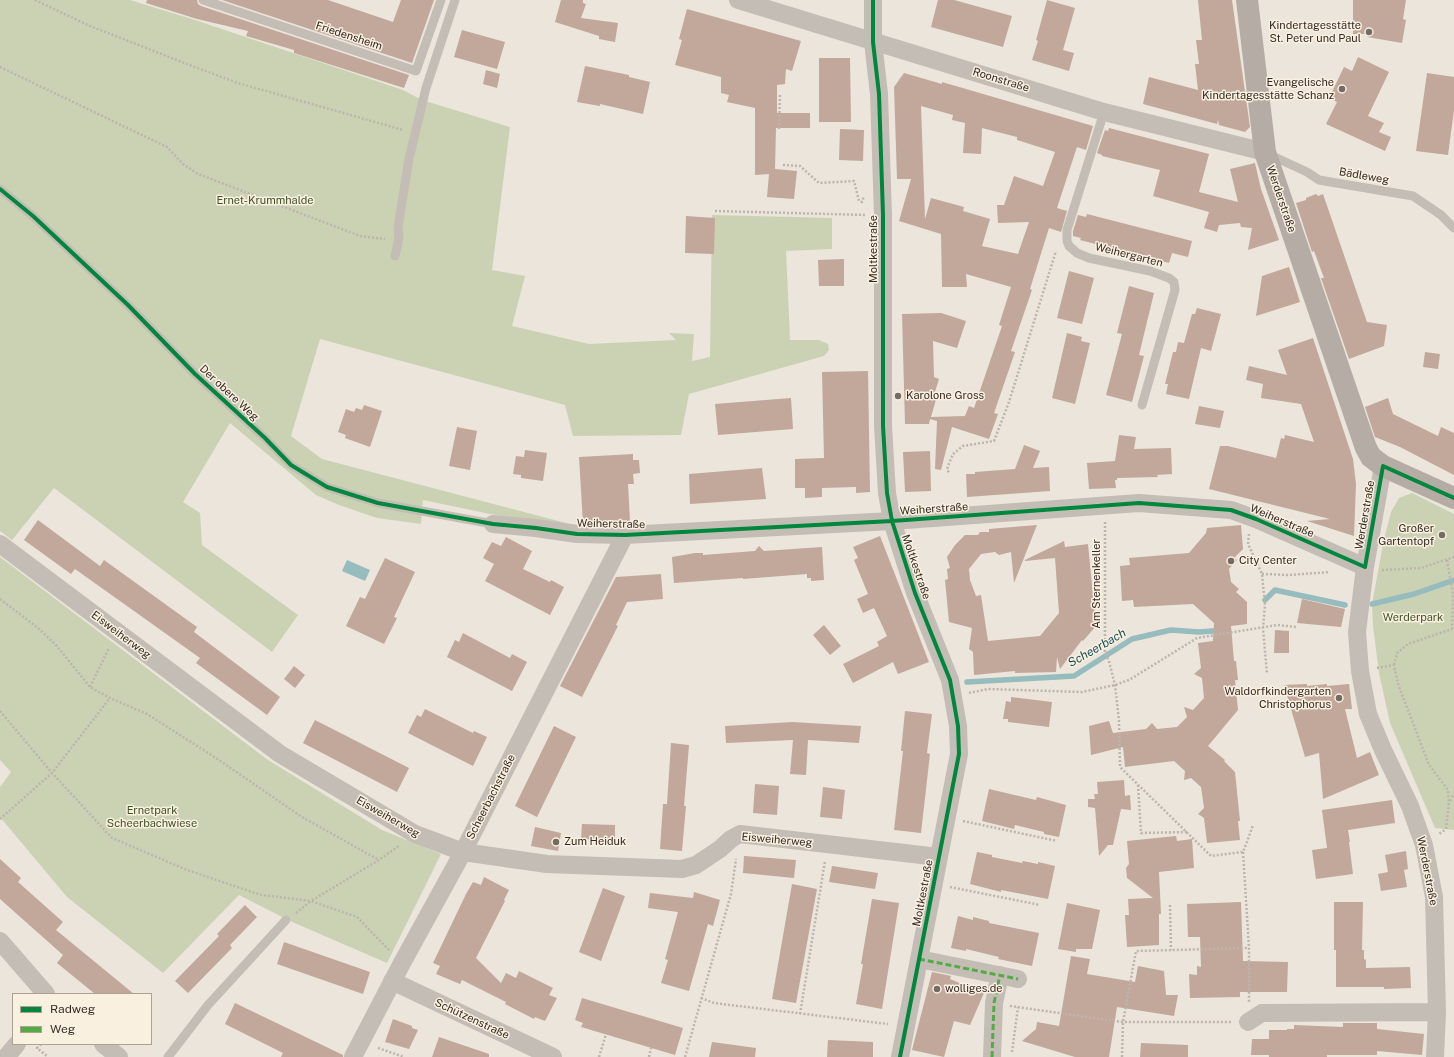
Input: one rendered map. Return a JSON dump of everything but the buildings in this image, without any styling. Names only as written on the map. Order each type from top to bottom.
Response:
[{"type":"street","name":"Roonstraße","points":[[738,0],[1104,112],[1265,152]]},
{"type":"street","name":"Moltkestraße","points":[[873,0],[874,42],[879,94],[883,215],[883,426],[887,493],[892,521],[915,593],[950,680],[958,726],[959,754],[900,1057]]},
{"type":"street","name":"Werderstraße","points":[[1247,0],[1265,152],[1366,448],[1371,456],[1383,466],[1365,568],[1357,632],[1360,671],[1368,714],[1383,750],[1410,806],[1424,844],[1434,897],[1437,1012],[1435,1057]]},
{"type":"street","points":[[1383,466],[1454,498]]},
{"type":"street","name":"Weiherstraße","points":[[493,524],[577,534],[625,535],[892,521],[1139,503],[1231,510],[1252,517],[1365,568]]},
{"type":"street","name":"Scheerbachstraße","points":[[357,1049],[392,981],[463,852],[625,535]]},
{"type":"street","name":"Eisweiherweg","points":[[0,544],[280,754],[415,834],[463,852],[547,864],[682,869],[696,865],[740,834],[939,857]]},
{"type":"street","points":[[0,941],[45,993]]},
{"type":"street","points":[[919,959],[1000,974],[1018,979]]},
{"type":"street","points":[[992,1057],[994,1003],[1000,974]]},
{"type":"street","name":"Schützenstraße","points":[[392,981],[553,1057]]},
{"type":"street","points":[[1248,1022],[1262,1013],[1437,1012]]},
{"type":"street","points":[[6,1057],[16,1045]]},
{"type":"street","points":[[104,1045],[119,1057]]},
{"type":"lane","name":"Friedensheim","points":[[203,0],[416,71],[441,0]]},
{"type":"lane","points":[[395,256],[399,238],[398,227],[409,159],[415,133],[426,88],[455,0]]},
{"type":"lane","points":[[1067,241],[1067,230],[1104,112]]},
{"type":"lane","name":"Bädleweg","points":[[1265,152],[1307,172],[1319,180],[1413,196],[1441,215],[1454,228]]},
{"type":"lane","name":"Der obere Weg","points":[[0,189],[33,216],[128,305],[195,374],[265,438],[290,465],[327,487],[378,503],[493,524]]},
{"type":"lane","name":"Weihergarten","points":[[1067,241],[1069,246],[1089,258],[1150,271],[1169,278],[1174,282],[1174,290],[1142,405]]},
{"type":"lane","points":[[168,1057],[208,1005],[286,920]]},
{"type":"path","points":[[35,0],[90,26],[238,83],[415,133]]},
{"type":"path","points":[[0,67],[167,147],[183,164],[198,174],[360,236],[383,239],[399,238]]},
{"type":"path","points":[[779,129],[780,94]]},
{"type":"path","points":[[782,165],[800,166],[819,183],[854,182]]},
{"type":"path","points":[[715,211],[854,215]]},
{"type":"path","points":[[949,472],[948,466],[953,454],[963,446],[994,441],[1009,402],[1057,249],[1067,241]]},
{"type":"path","points":[[1252,517],[1248,544],[1262,574],[1264,605],[1263,628],[1267,674]]},
{"type":"path","points":[[1365,568],[1378,570],[1421,568],[1454,557]]},
{"type":"path","points":[[1424,844],[1446,828],[1449,803],[1448,790],[1430,765],[1398,684],[1394,665],[1397,653],[1408,644],[1453,629],[1453,594],[1447,560]]},
{"type":"path","points":[[1262,574],[1289,575],[1334,571]]},
{"type":"path","points":[[0,598],[38,628],[56,645],[90,687],[110,698],[147,714],[216,758],[302,817],[379,860]]},
{"type":"path","points":[[953,697],[988,689],[1082,692],[1116,685],[1129,680],[1197,638],[1277,625],[1297,627]]},
{"type":"path","points":[[90,687],[117,632]]},
{"type":"path","points":[[1360,671],[1394,665]]},
{"type":"path","points":[[0,819],[52,773],[110,698]]},
{"type":"path","points":[[0,711],[52,773],[112,838],[187,870],[261,895],[311,901],[356,917],[402,963]]},
{"type":"path","points":[[1138,785],[1141,833],[1188,832]]},
{"type":"path","points":[[1449,803],[1454,793]]},
{"type":"path","points":[[946,817],[1057,841]]},
{"type":"path","points":[[1006,1005],[1124,1022],[1248,1022],[1249,948],[1243,852],[1252,825]]},
{"type":"path","points":[[286,920],[311,901],[379,860],[415,834]]},
{"type":"path","points":[[684,1057],[731,894],[736,860],[731,839]]},
{"type":"path","points":[[800,1014],[828,844]]},
{"type":"path","points":[[934,883],[1040,905]]},
{"type":"path","points":[[1170,905],[1171,950]]},
{"type":"path","points":[[1122,1057],[1124,1022],[1136,951],[1249,948]]},
{"type":"path","points":[[701,998],[714,1003],[906,1026]]},
{"type":"path","points":[[1011,1057],[1018,1007]]},
{"type":"path","points":[[599,1057],[606,1034]]},
{"type":"path","points":[[40,1045],[38,1048],[48,1057]]},
{"type":"path","points":[[649,1057],[651,1048]]},
{"type":"path","points":[[357,1049],[404,1057]]},
{"type":"green space","name":"Ernet-Krummhalde","points":[[0,0],[130,0],[195,20],[403,90],[422,100],[510,127],[492,270],[525,276],[512,326],[589,344],[676,340],[669,333],[694,334],[692,361],[710,357],[712,215],[832,218],[832,249],[786,251],[790,340],[819,340],[828,344],[829,350],[824,356],[689,394],[681,435],[573,436],[565,405],[320,339],[291,436],[322,459],[566,523],[564,525],[490,514],[423,500],[421,524],[377,518],[339,505],[316,495],[230,423],[183,502],[200,513],[202,545],[298,615],[272,652],[54,488],[12,540],[0,531]]},
{"type":"green space","name":"Werderpark","points":[[1412,493],[1454,514],[1454,830],[1435,828],[1390,723],[1379,673],[1373,626],[1372,604],[1384,539],[1391,512],[1399,498]]},
{"type":"green space","name":"Ernetpark Scheerbachwiese","points":[[0,557],[268,760],[382,830],[441,854],[387,963],[290,921],[239,895],[163,973],[67,897],[0,817],[0,787],[11,772],[0,760]]},
{"type":"water","points":[[347,560],[370,570],[365,581],[342,571]]},
{"type":"waterway","name":"Scheerbach","points":[[1372,604],[1414,594],[1454,580]]},
{"type":"waterway","name":"Scheerbach","points":[[1265,600],[1275,590],[1345,605]]},
{"type":"waterway","name":"Scheerbach","points":[[967,682],[1074,676],[1132,639],[1171,630],[1199,632],[1213,631]]},
{"type":"marked path","points":[[919,959],[1018,979]]},
{"type":"marked path","points":[[992,1057],[994,1003],[1000,975]]},
{"type":"cycle path","points":[[873,0],[873,42],[879,94],[883,215],[883,426],[887,493],[892,521],[915,593],[950,680],[958,726],[959,754],[900,1057]]},
{"type":"cycle path","points":[[0,189],[33,216],[128,305],[195,374],[265,438],[291,465],[327,487],[378,503],[493,524],[577,534],[625,535],[892,521],[1139,503],[1231,510],[1256,519],[1365,567],[1383,466],[1454,498]]},
{"type":"place","name":"Kindertagesstätte St. Peter und Paul","points":[[1369,32]]},
{"type":"place","name":"Evangelische Kindertagesstätte Schanz","points":[[1342,89]]},
{"type":"place","name":"Karolone Gross","points":[[898,396]]},
{"type":"place","name":"Großer Gartentopf","points":[[1442,535]]},
{"type":"place","name":"City Center","points":[[1231,561]]},
{"type":"place","name":"Waldorfkindergarten Christophorus","points":[[1339,698]]},
{"type":"place","name":"Zum Heiduk","points":[[556,842]]},
{"type":"place","name":"wolliges.de","points":[[937,989]]}]
